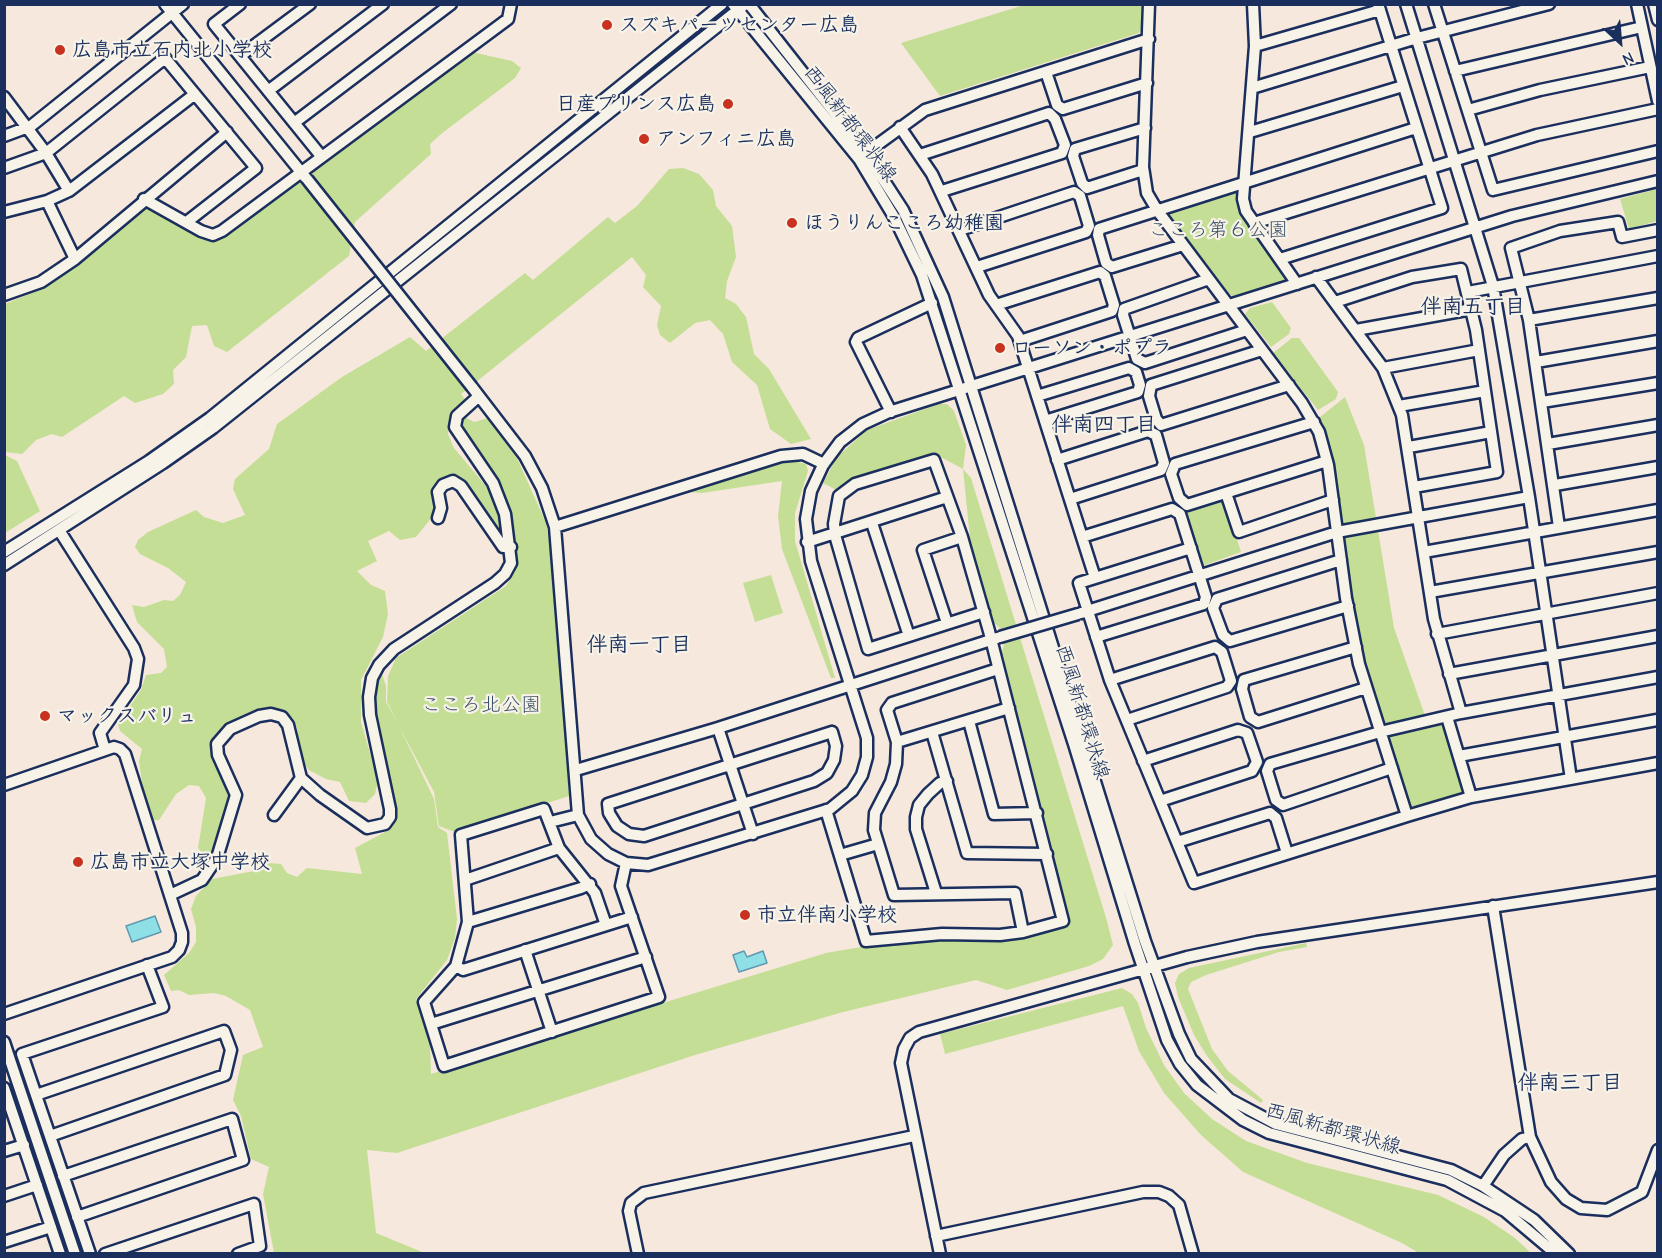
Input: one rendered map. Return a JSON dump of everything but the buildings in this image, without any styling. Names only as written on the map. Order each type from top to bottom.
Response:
[{"type":"street","points":[[4,136],[28,128],[169,9],[183,4]]},
{"type":"street","points":[[240,4],[214,24],[321,156]]},
{"type":"street","points":[[240,56],[310,4]]},
{"type":"street","points":[[268,91],[383,4]]},
{"type":"street","points":[[294,123],[451,4]]},
{"type":"street","points":[[144,199],[188,221],[201,231],[213,235],[304,175],[321,156],[508,19],[511,4]]},
{"type":"street","points":[[4,552],[149,460],[210,418],[722,4]]},
{"type":"street","points":[[1149,4],[1143,170],[1147,193],[1157,210],[1289,385],[1314,422],[1327,461],[1356,647],[1366,688],[1407,816]]},
{"type":"street","points":[[1253,4],[1255,46],[1250,132],[1243,183],[1246,211],[1297,284]]},
{"type":"street","points":[[1406,4],[1493,286],[1529,496],[1571,779]]},
{"type":"street","points":[[1434,4],[1493,190],[1658,151]]},
{"type":"street","points":[[1252,88],[1417,38],[1549,4]]},
{"type":"street","points":[[1637,4],[1658,101]]},
{"type":"street","points":[[1654,4],[1658,20]]},
{"type":"street","points":[[4,565],[163,463],[226,418],[741,6]]},
{"type":"street","name":"西風新都環状線","points":[[741,6],[866,153],[903,210],[930,266],[973,386],[1149,968],[1167,1040],[1180,1064],[1197,1085],[1218,1104],[1269,1133],[1447,1180],[1505,1211],[1556,1254]]},
{"type":"street","name":"西風新都環状線","points":[[741,6],[859,159],[894,217],[922,275],[1149,968],[1191,1059],[1229,1099],[1275,1124],[1451,1170],[1483,1186],[1534,1220],[1569,1254]]},
{"type":"street","points":[[1255,46],[1379,7],[1442,208],[1280,259]]},
{"type":"street","points":[[169,9],[304,175],[475,391],[532,467],[555,527],[578,814],[585,830],[600,848],[626,863],[648,865],[753,834],[825,810],[852,791],[865,766],[867,738],[807,542],[808,505],[824,464],[851,433],[891,412],[1475,228],[1557,203],[1658,182]]},
{"type":"street","points":[[1455,71],[1642,27]]},
{"type":"street","points":[[866,153],[925,110],[1149,39]]},
{"type":"street","points":[[4,168],[46,153],[165,58],[256,168],[188,221]]},
{"type":"street","points":[[1468,110],[1540,90],[1650,67]]},
{"type":"street","points":[[1046,72],[1057,105],[1063,109],[1147,82]]},
{"type":"street","points":[[1250,132],[1403,86]]},
{"type":"street","points":[[4,212],[47,201],[69,191],[195,94]]},
{"type":"street","points":[[6,101],[46,153],[69,191]]},
{"type":"street","points":[[1254,223],[1537,135],[1658,109]]},
{"type":"street","points":[[920,155],[1049,113],[1055,118],[1065,145],[1062,153],[942,191]]},
{"type":"street","points":[[900,127],[942,191],[996,305],[1020,341],[1095,578]]},
{"type":"street","points":[[1143,170],[1087,188],[1082,183],[1073,156],[1075,149],[1145,128]]},
{"type":"street","points":[[1183,244],[1112,267],[1106,263],[1098,235],[1099,229],[1416,128]]},
{"type":"street","points":[[4,295],[41,282],[75,259],[144,199],[227,132]]},
{"type":"street","points":[[960,230],[1074,192],[1080,196],[1089,226],[1086,232],[977,267]]},
{"type":"street","points":[[47,201],[75,259]]},
{"type":"street","points":[[1559,527],[1555,485],[1529,320],[1511,248],[1560,231],[1618,222],[1622,237],[1658,230]]},
{"type":"street","points":[[1468,292],[1658,256]]},
{"type":"street","points":[[1335,302],[1412,277],[1461,269],[1472,309],[1497,472],[1414,487]]},
{"type":"street","points":[[996,305],[1100,272],[1105,276],[1114,306],[1112,311],[1020,341]]},
{"type":"street","points":[[1316,278],[1383,368],[1399,406],[1408,447],[1437,634],[1461,713]]},
{"type":"street","points":[[1209,279],[1124,308],[1123,315],[1137,358],[1145,363],[1247,330]]},
{"type":"street","points":[[1529,320],[1658,298]]},
{"type":"street","points":[[891,412],[856,342],[858,338],[932,303]]},
{"type":"street","points":[[1356,330],[1472,309]]},
{"type":"street","points":[[1536,362],[1658,341]]},
{"type":"street","points":[[1262,350],[1151,385],[1149,396],[1156,419],[1161,425],[1289,385]]},
{"type":"street","points":[[1383,368],[1479,350]]},
{"type":"street","points":[[1037,396],[1129,368],[1136,372],[1140,385],[1138,392],[1045,421]]},
{"type":"street","points":[[1542,402],[1658,382]]},
{"type":"street","points":[[170,895],[202,880],[217,858],[236,795],[234,784],[218,755],[218,744],[222,736],[260,716],[271,714],[282,717],[292,735],[293,755],[301,778],[367,828],[385,824],[390,809],[370,715],[369,697],[372,678],[379,665],[394,649],[505,574],[511,563],[511,547],[505,514],[492,483],[455,427],[457,416],[475,391]]},
{"type":"street","points":[[1399,406],[1485,391]]},
{"type":"street","points":[[1314,422],[1175,464],[1171,474],[1179,498],[1187,505],[1327,461]]},
{"type":"street","points":[[1548,444],[1658,425]]},
{"type":"street","points":[[1058,460],[1148,431],[1156,435],[1164,463],[1161,470],[1070,499]]},
{"type":"street","points":[[1408,447],[1491,432]]},
{"type":"street","points":[[555,527],[781,456],[803,454],[824,464]]},
{"type":"street","points":[[825,810],[866,941],[905,936],[1023,932],[1063,921],[1010,708],[998,669],[996,638],[984,612],[962,537],[934,460],[855,484],[839,496],[834,524],[835,536],[868,649],[984,612]]},
{"type":"street","points":[[1555,485],[1658,467]]},
{"type":"street","points":[[438,518],[441,508],[438,492],[443,484],[453,481],[461,486],[503,547],[511,547]]},
{"type":"street","points":[[1226,493],[1239,532],[1333,500]]},
{"type":"street","points":[[576,770],[718,728],[996,638],[1337,532],[1529,496]]},
{"type":"street","points":[[807,542],[835,536],[948,497]]},
{"type":"street","points":[[1082,537],[1172,509],[1180,513],[1206,597],[1204,604],[1096,637]]},
{"type":"street","points":[[1424,552],[1658,510]]},
{"type":"street","points":[[872,523],[909,636]]},
{"type":"street","points":[[59,530],[134,648],[138,659],[134,686],[100,733],[105,750]]},
{"type":"street","points":[[947,623],[923,550],[962,537]]},
{"type":"street","points":[[1191,548],[1079,584],[1083,612],[1096,637],[1110,680],[1194,883],[1471,797],[1658,764]]},
{"type":"street","points":[[1430,592],[1658,552]]},
{"type":"street","points":[[1341,560],[1217,599],[1213,608],[1222,636],[1230,641],[1348,606]]},
{"type":"street","points":[[1437,634],[1658,593]]},
{"type":"street","points":[[1449,674],[1658,636]]},
{"type":"street","points":[[1110,680],[1215,647],[1222,652],[1231,681],[1227,687],[1127,720]]},
{"type":"street","points":[[1356,647],[1244,680],[1242,689],[1250,717],[1258,722],[1366,688]]},
{"type":"street","points":[[998,669],[892,703],[887,710],[897,742],[896,764],[891,782],[875,813],[874,830],[894,895],[1015,893],[1023,932]]},
{"type":"street","points":[[1392,768],[1282,805],[1276,800],[1267,771],[1270,764],[1380,732],[1461,713],[1658,677]]},
{"type":"street","points":[[897,742],[1010,708]]},
{"type":"street","points":[[1447,717],[1471,797]]},
{"type":"street","points":[[1459,756],[1657,720]]},
{"type":"street","points":[[969,721],[994,814],[1037,813]]},
{"type":"street","points":[[718,728],[753,834]]},
{"type":"street","points":[[1143,761],[1238,730],[1247,733],[1257,762],[1252,771],[1160,801]]},
{"type":"street","points":[[832,732],[836,746],[834,760],[827,773],[814,781],[644,836],[629,834],[617,826],[609,813],[608,804],[730,767],[832,732]]},
{"type":"street","points":[[932,732],[967,853],[1047,854]]},
{"type":"street","points":[[4,785],[114,747],[125,754],[182,933],[179,950],[172,957],[4,1014]]},
{"type":"street","points":[[274,816],[301,778]]},
{"type":"street","points":[[936,893],[916,829],[916,817],[919,805],[928,794],[947,781]]},
{"type":"street","points":[[606,925],[590,884],[559,848],[544,809],[460,835],[468,922],[456,966],[424,1002],[444,1066],[659,997],[621,886],[626,863]]},
{"type":"street","points":[[1177,842],[1270,813],[1276,818],[1287,853]]},
{"type":"street","points":[[550,822],[578,814]]},
{"type":"street","points":[[840,855],[878,844]]},
{"type":"street","points":[[465,879],[559,848]]},
{"type":"street","points":[[940,1254],[914,1136],[901,1063],[904,1049],[910,1038],[919,1032],[1149,968],[1257,942],[1658,882]]},
{"type":"street","points":[[468,922],[590,884]]},
{"type":"street","points":[[1493,906],[1530,1137],[1551,1182],[1566,1199],[1581,1208],[1594,1211],[1621,1205],[1642,1192],[1658,1150]]},
{"type":"street","points":[[456,966],[463,970],[632,917]]},
{"type":"street","points":[[525,950],[552,1032]]},
{"type":"street","points":[[431,1024],[646,957]]},
{"type":"street","points":[[90,1254],[22,1054],[163,1006],[147,965]]},
{"type":"street","points":[[36,1095],[224,1031],[231,1050],[225,1075],[50,1136]]},
{"type":"street","points":[[4,1042],[75,1254]]},
{"type":"street","points":[[4,1088],[7,1104],[24,1145],[60,1254]]},
{"type":"street","points":[[16,1124],[42,1114]]},
{"type":"street","points":[[63,1176],[232,1119],[243,1160],[77,1217]]},
{"type":"street","points":[[638,1254],[629,1211],[631,1203],[644,1193],[914,1136]]},
{"type":"street","points":[[1483,1186],[1504,1155],[1522,1139],[1530,1137]]},
{"type":"street","points":[[4,1151],[24,1145]]},
{"type":"street","points":[[4,1196],[37,1185]]},
{"type":"street","points":[[936,1236],[1143,1192],[1159,1192],[1179,1204],[1193,1254]]},
{"type":"street","points":[[105,1254],[254,1204],[260,1246],[238,1254]]},
{"type":"street","points":[[4,1242],[51,1227]]},
{"type":"green space","points":[[1024,5],[1142,5],[1141,29],[1139,33],[940,96],[901,43]]},
{"type":"green space","points":[[467,51],[512,61],[521,68],[515,78],[430,144],[431,154],[355,222],[349,256],[227,352],[214,346],[207,325],[192,326],[186,357],[173,370],[174,384],[163,394],[135,403],[124,396],[62,437],[52,434],[36,440],[22,454],[5,452],[5,304],[46,287],[140,203],[214,238],[233,230]]},
{"type":"green space","points":[[683,168],[699,174],[713,190],[716,206],[732,226],[736,257],[727,281],[725,298],[736,304],[746,317],[754,354],[769,369],[811,439],[791,444],[770,429],[757,385],[732,362],[723,334],[710,320],[695,323],[670,343],[660,335],[657,325],[661,306],[643,287],[646,275],[632,257],[461,394],[467,402],[450,416],[448,434],[454,448],[490,491],[505,536],[501,538],[464,483],[455,476],[444,477],[436,483],[433,496],[437,511],[416,537],[400,540],[389,531],[368,541],[377,561],[357,571],[371,585],[385,591],[388,614],[383,637],[361,680],[361,722],[378,781],[375,794],[366,803],[349,801],[340,782],[326,779],[309,770],[301,760],[297,728],[291,717],[280,710],[270,709],[251,713],[222,731],[216,741],[231,797],[210,855],[203,855],[198,848],[206,798],[199,786],[189,785],[176,794],[159,820],[153,820],[144,797],[139,761],[142,749],[120,731],[118,724],[141,690],[146,675],[161,673],[167,667],[164,649],[137,622],[132,605],[144,607],[164,600],[173,601],[180,595],[186,582],[168,568],[140,554],[135,547],[138,540],[148,532],[196,510],[204,517],[223,523],[245,515],[233,489],[235,479],[269,449],[277,424],[342,377],[410,337],[426,351],[525,273],[533,280],[608,217],[615,223],[637,206],[669,169]]},
{"type":"green space","name":"こころ第６公園","points":[[1234,188],[1240,193],[1286,275],[1284,281],[1233,296],[1228,293],[1170,216],[1172,209]]},
{"type":"green space","points":[[1657,189],[1657,221],[1629,229],[1620,199]]},
{"type":"green space","points":[[1272,302],[1291,328],[1289,334],[1271,347],[1245,314],[1250,308]]},
{"type":"green space","points":[[1292,338],[1299,338],[1338,392],[1336,399],[1318,410],[1273,353]]},
{"type":"green space","points":[[1345,397],[1364,445],[1394,628],[1427,721],[1380,732],[1353,634],[1328,465],[1314,422]]},
{"type":"green space","points":[[939,404],[947,404],[954,411],[966,445],[963,469],[937,455],[852,482],[840,492],[823,483],[837,457],[867,430]]},
{"type":"green space","name":"こころ北公園","points":[[461,415],[474,422],[488,418],[517,458],[546,523],[553,567],[569,796],[457,833],[439,826],[434,792],[399,726],[434,799],[438,827],[447,833],[457,919],[455,938],[447,960],[416,999],[430,1044],[431,1074],[826,953],[884,943],[943,938],[1017,939],[1069,925],[1054,856],[1002,652],[1004,644],[999,627],[994,623],[970,538],[963,469],[971,478],[1107,921],[1113,945],[1103,959],[1089,966],[1007,990],[976,980],[843,1012],[695,1055],[397,1153],[367,1150],[376,1233],[427,1254],[274,1253],[263,1194],[269,1167],[251,1159],[241,1116],[233,1100],[243,1055],[263,1047],[250,1010],[226,996],[214,993],[189,995],[179,990],[171,991],[164,975],[189,953],[196,942],[196,927],[191,909],[196,896],[212,879],[254,871],[269,863],[281,864],[287,873],[297,877],[307,868],[362,874],[355,848],[389,830],[396,813],[374,706],[374,691],[382,674],[386,686],[386,702],[399,725],[387,702],[388,676],[396,658],[506,586],[515,571],[514,540],[508,513],[459,431]]},
{"type":"green space","points":[[5,455],[17,461],[40,511],[5,533]]},
{"type":"green space","points":[[790,460],[806,464],[808,471],[795,513],[795,541],[835,678],[831,678],[782,549],[778,516],[782,481],[702,493],[689,492]]},
{"type":"green space","points":[[1220,498],[1225,501],[1241,552],[1205,565],[1200,564],[1186,515],[1187,508]]},
{"type":"green space","points":[[771,575],[783,613],[755,622],[743,583]]},
{"type":"green space","points":[[1440,721],[1446,723],[1467,789],[1464,795],[1413,811],[1407,808],[1386,741],[1389,735]]},
{"type":"green space","points":[[1306,943],[1307,947],[1279,952],[1206,975],[1191,982],[1188,989],[1212,1049],[1228,1071],[1263,1100],[1261,1103],[1225,1079],[1207,1056],[1194,1035],[1178,997],[1175,983],[1179,974],[1189,968]]},
{"type":"green space","points":[[1122,988],[1132,994],[1138,1003],[1146,1028],[1164,1065],[1184,1093],[1212,1119],[1246,1141],[1307,1163],[1438,1195],[1484,1217],[1515,1238],[1531,1253],[1419,1253],[1402,1243],[1243,1172],[1201,1135],[1164,1093],[1139,1051],[1123,1006],[945,1054],[940,1034]]},
{"type":"water","points":[[155,916],[161,932],[132,942],[126,926]]},
{"type":"water","points":[[744,951],[747,957],[763,951],[767,963],[739,972],[733,955]]},
{"type":"place","name":"スズキパーツセンター広島","points":[[607,25]]},
{"type":"place","name":"広島市立石内北小学校","points":[[60,50]]},
{"type":"place","name":"日産プリンス広島","points":[[728,104]]},
{"type":"place","name":"アンフィニ広島","points":[[644,139]]},
{"type":"place","name":"ほうりんこころ幼稚園","points":[[792,223]]},
{"type":"place","name":"ローソン・ポプラ","points":[[1000,348]]},
{"type":"place","name":"マックスバリュ","points":[[45,716]]},
{"type":"place","name":"広島市立大塚中学校","points":[[78,862]]},
{"type":"place","name":"市立伴南小学校","points":[[745,915]]},
{"type":"district","name":"伴南五丁目","points":[[1473,307]]},
{"type":"district","name":"伴南四丁目","points":[[1104,425]]},
{"type":"district","name":"伴南一丁目","points":[[639,645]]},
{"type":"district","name":"伴南三丁目","points":[[1570,1083]]}]
